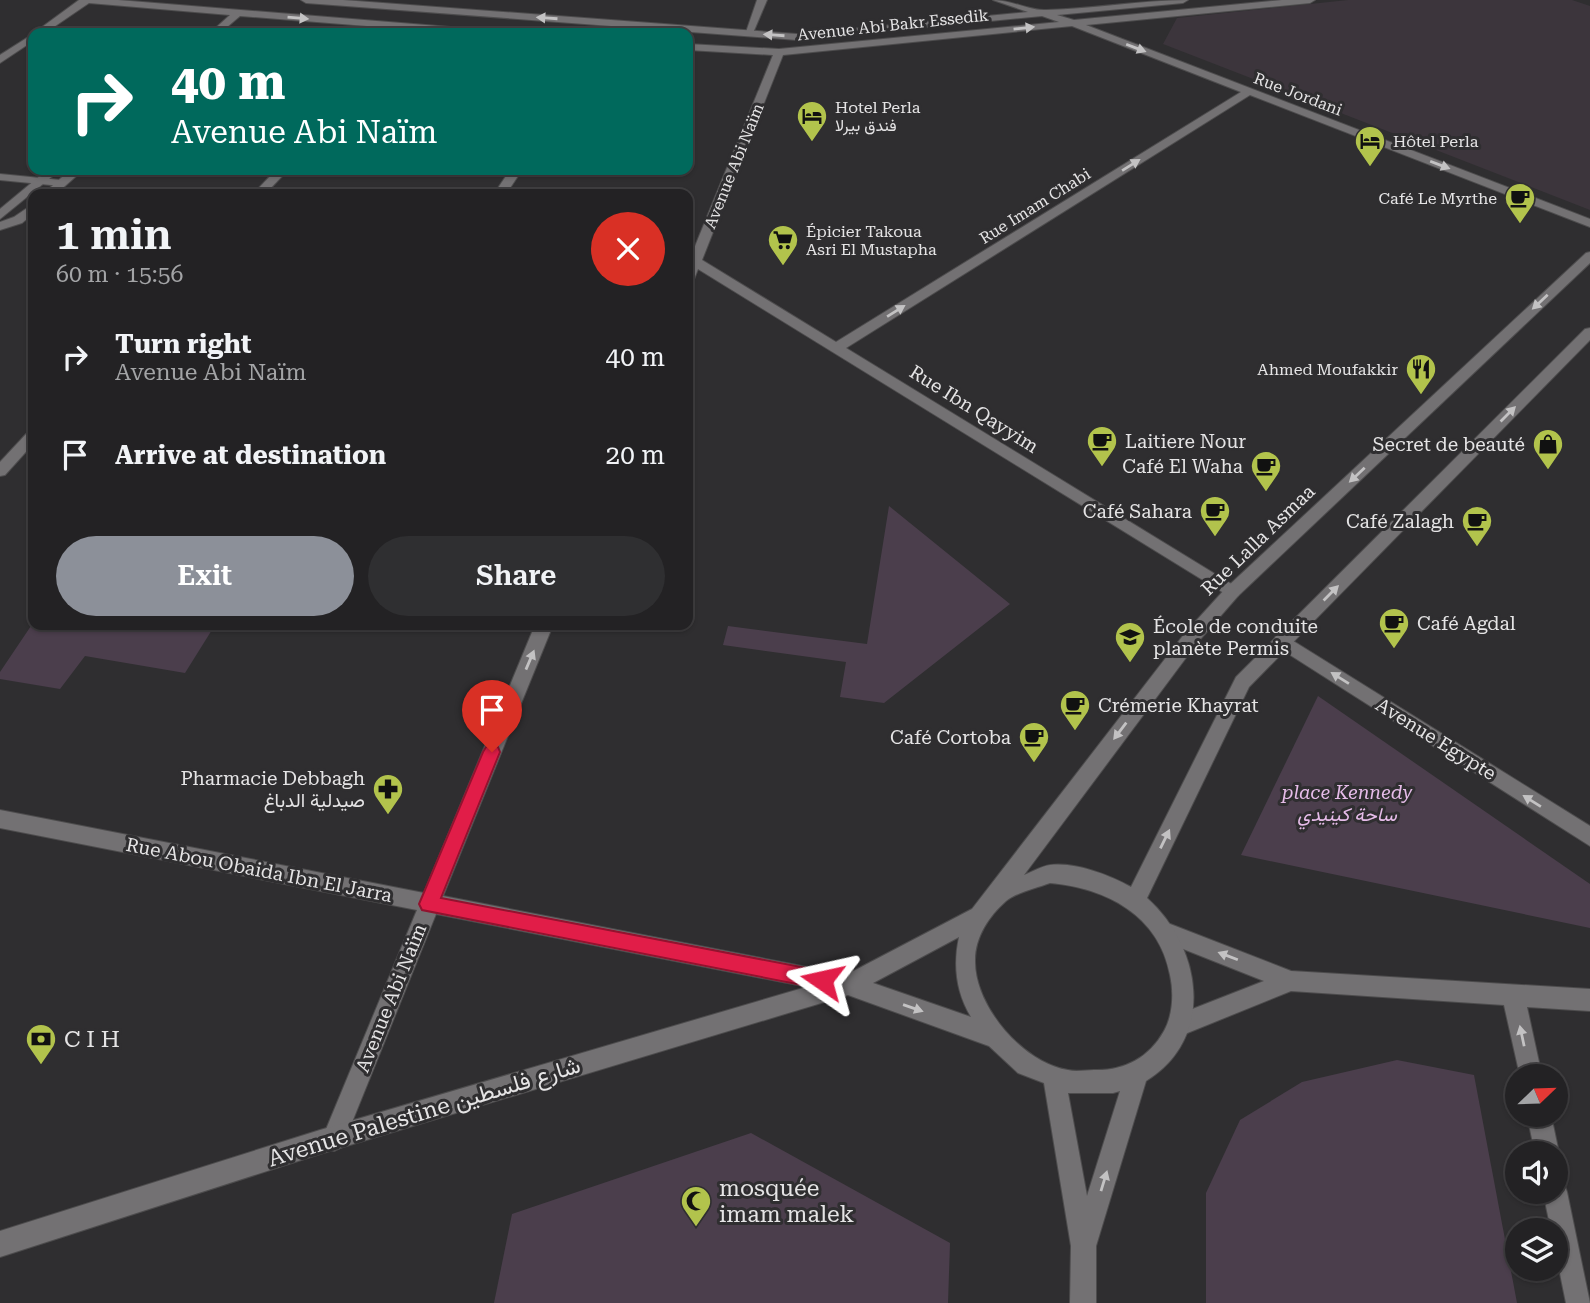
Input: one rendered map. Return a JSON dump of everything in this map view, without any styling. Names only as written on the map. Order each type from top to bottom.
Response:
[{"type":"street","points":[[46,28],[85,0],[390,28]]},
{"type":"street","name":"Avenue Abi Bakr Essedik","points":[[306,0],[682,28]]},
{"type":"street","points":[[413,28],[440,0]]},
{"type":"street","points":[[748,33],[762,0]]},
{"type":"street","name":"Rue Jordani","points":[[998,0],[1073,23],[1590,223]]},
{"type":"street","name":"Avenue Abi Bakr Essedik","points":[[693,29],[797,37],[1183,0]]},
{"type":"street","name":"Avenue Abi Bakr Essedik","points":[[693,47],[779,52],[1310,0]]},
{"type":"street","points":[[220,28],[237,13]]},
{"type":"street","points":[[244,23],[254,15]]},
{"type":"street","points":[[0,60],[28,40]]},
{"type":"street","name":"Avenue Abi Naïm","points":[[693,266],[779,52]]},
{"type":"street","name":"Rue Imam Chabi","points":[[838,347],[1248,92]]},
{"type":"street","points":[[31,189],[48,175]]},
{"type":"street","points":[[55,189],[72,175]]},
{"type":"street","points":[[264,189],[277,175]]},
{"type":"street","points":[[0,177],[61,184]]},
{"type":"street","points":[[0,215],[28,191]]},
{"type":"street","points":[[0,226],[18,220],[28,212]]},
{"type":"street","name":"Rue Lalla Asmaa","points":[[998,893],[1191,638],[1231,592],[1590,256]]},
{"type":"street","name":"Rue Ibn Qayyim","points":[[695,261],[1231,592]]},
{"type":"street","points":[[1135,901],[1242,682],[1590,332]]},
{"type":"street","points":[[0,471],[28,440]]},
{"type":"street","name":"Avenue Abi Naïm","points":[[334,1139],[542,630]]},
{"type":"street","name":"Avenue Egypte","points":[[1282,642],[1590,837]]},
{"type":"street","name":"Rue Abou Obaida Ibn El Jarra","points":[[0,819],[848,985]]},
{"type":"street","points":[[1050,874],[1079,875],[1108,884],[1135,901],[1165,932],[1180,962],[1185,994],[1180,1025],[1164,1053],[1137,1073],[1112,1082],[1083,1083],[1054,1077],[1020,1061],[992,1036],[974,1006],[965,974],[965,944],[976,917],[998,893],[1021,879],[1050,874]]},
{"type":"street","name":"Avenue Palestine شارع فلسطين","points":[[0,1244],[334,1139],[848,985],[976,917]]},
{"type":"street","points":[[1165,932],[1291,981],[1590,1000]]},
{"type":"street","points":[[1180,1025],[1291,981]]},
{"type":"street","points":[[848,985],[992,1036]]},
{"type":"street","points":[[1513,995],[1528,1064]]},
{"type":"street","points":[[1084,1246],[1137,1073]]},
{"type":"street","points":[[1054,1077],[1084,1246],[1083,1303]]},
{"type":"street","points":[[1558,1204],[1579,1303]]},
{"type":"shaded area","points":[[1348,0],[1572,0],[1590,6],[1590,210],[1163,44],[1177,18]]},
{"type":"green space","points":[[889,506],[1010,604],[884,703],[840,697],[846,662],[723,645],[728,626],[867,644]]},
{"type":"green space","points":[[28,630],[212,630],[185,673],[85,656],[60,689],[0,679],[0,672]]},
{"type":"green space","name":"place Kennedy ساحة كينيدي","points":[[1318,696],[1590,884],[1590,928],[1241,855]]},
{"type":"green space","points":[[1397,1060],[1474,1075],[1505,1239],[1505,1281],[1513,1281],[1517,1303],[1206,1303],[1206,1193],[1240,1120],[1302,1082]]},
{"type":"green space","name":"mosquée imam malek","points":[[751,1133],[950,1243],[948,1303],[494,1303],[512,1214]]},
{"type":"place","name":"Hotel Perla فندق بيرلا","points":[[812,143]]},
{"type":"place","name":"Hôtel Perla","points":[[1370,168]]},
{"type":"place","name":"Café Le Myrthe","points":[[1520,225]]},
{"type":"place","name":"Épicier Takoua Asri El Mustapha","points":[[783,267]]},
{"type":"place","name":"Ahmed Moufakkir","points":[[1421,396]]},
{"type":"place","name":"Laitiere Nour","points":[[1102,468]]},
{"type":"place","name":"Secret de beauté","points":[[1548,471]]},
{"type":"place","name":"Café El Waha","points":[[1266,493]]},
{"type":"place","name":"Café Sahara","points":[[1215,538]]},
{"type":"place","name":"Café Zalagh","points":[[1477,548]]},
{"type":"place","name":"Café Agdal","points":[[1394,650]]},
{"type":"place","name":"École de conduite planète Permis","points":[[1130,664]]},
{"type":"place","name":"Crémerie Khayrat","points":[[1075,732]]},
{"type":"place","name":"Café Cortoba","points":[[1034,764]]},
{"type":"place","name":"Pharmacie Debbagh صيدلية الدباغ","points":[[388,816]]},
{"type":"place","name":"C I H","points":[[41,1066]]},
{"type":"place","name":"mosquée imam malek","points":[[696,1228]]},
{"type":"route","points":[[492,752],[429,904],[822,980]]}]
